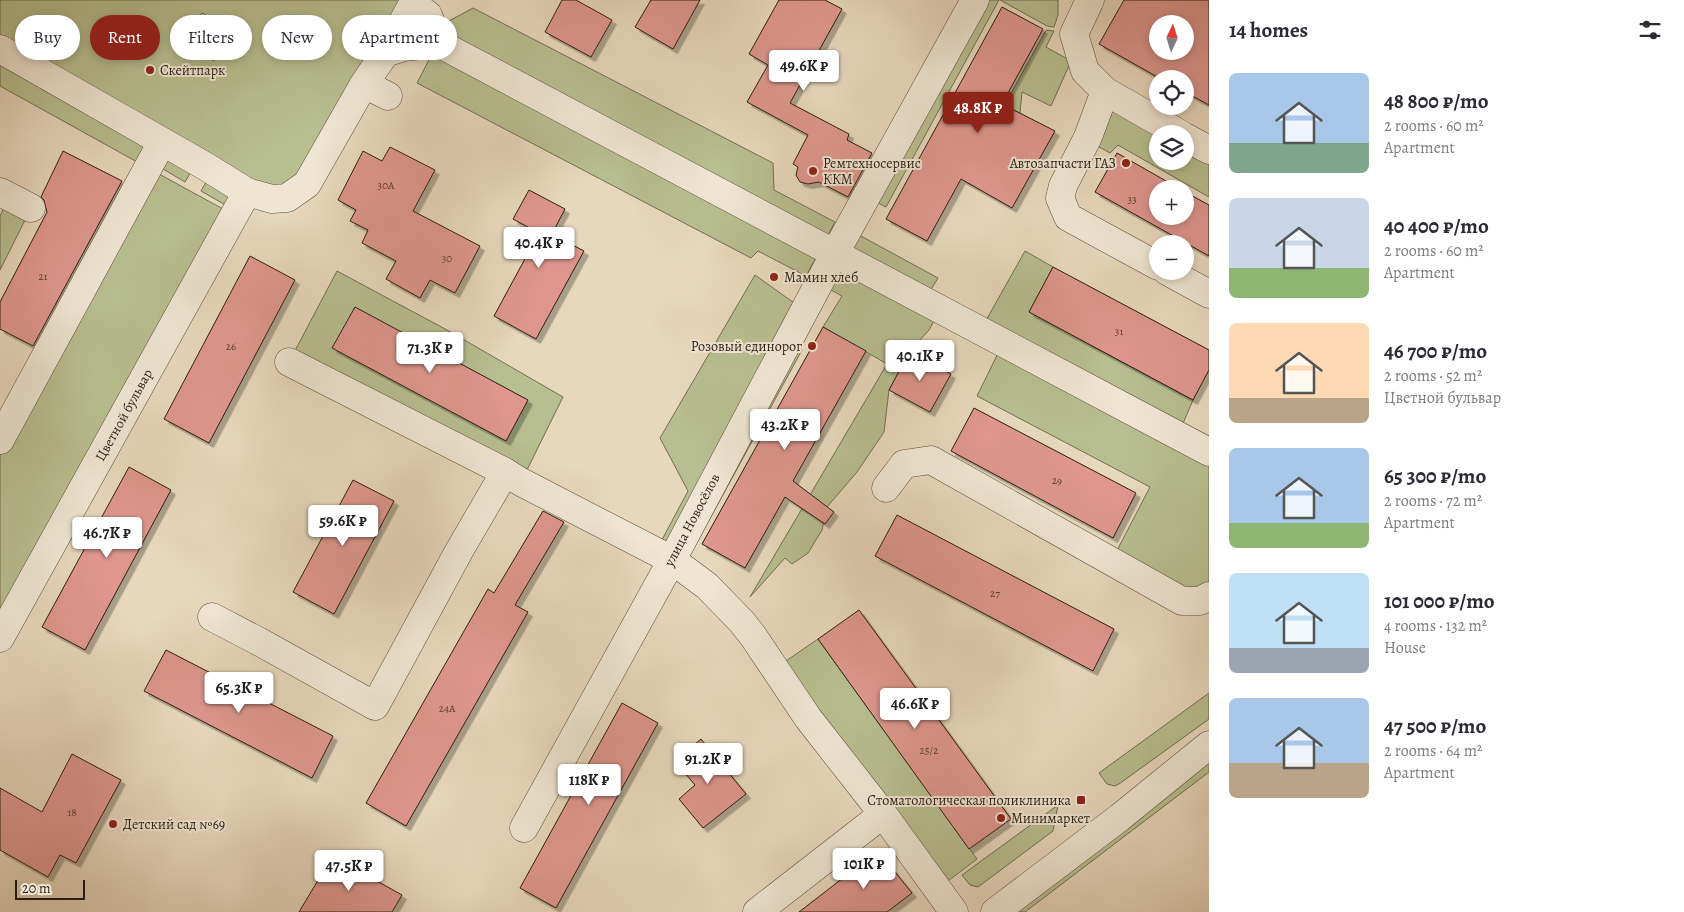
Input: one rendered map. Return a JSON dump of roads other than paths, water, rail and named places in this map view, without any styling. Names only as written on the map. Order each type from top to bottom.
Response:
[{"type":"street","name":"улица Новосёлов","points":[[524,828],[672,560],[835,253],[975,0]]},
{"type":"street","points":[[406,15],[414,2],[428,15]]},
{"type":"street","points":[[1086,2],[1074,34],[1085,70],[1104,91],[1164,125]]},
{"type":"street","points":[[0,49],[247,192],[272,199],[287,198],[307,184],[379,60]]},
{"type":"street","points":[[457,53],[1209,452]]},
{"type":"street","points":[[364,84],[388,96]]},
{"type":"street","points":[[1104,91],[1088,137],[1063,186],[1060,198],[1068,217],[1149,261]]},
{"type":"street","points":[[0,440],[162,142]]},
{"type":"street","points":[[1194,142],[1209,150]]},
{"type":"street","name":"Цветной бульвар","points":[[1,634],[247,192]]},
{"type":"street","points":[[1183,280],[1209,294]]},
{"type":"street","points":[[289,362],[672,560],[707,586],[753,636],[808,718],[883,814],[954,912]]},
{"type":"street","points":[[886,488],[904,464],[931,460],[1182,601],[1200,601],[1209,596]]},
{"type":"street","points":[[212,617],[258,640],[375,706],[459,551],[505,472]]},
{"type":"street","points":[[996,912],[1209,745]]},
{"type":"street","points":[[757,912],[883,814]]},
{"type":"place","name":"Скейтпарк","points":[[150,70]]},
{"type":"place","name":"Автозапчасти ГАЗ","points":[[1126,163]]},
{"type":"place","name":"Ремтехносервис ККМ","points":[[813,171]]},
{"type":"place","name":"Мамин хлеб","points":[[774,277]]},
{"type":"place","name":"Розовый единорог","points":[[812,346]]},
{"type":"place","name":"Стоматологическая поликлиника","points":[[1081,800]]},
{"type":"place","name":"Минимаркет","points":[[1001,818]]},
{"type":"place","name":"Детский сад №69","points":[[113,824]]}]
